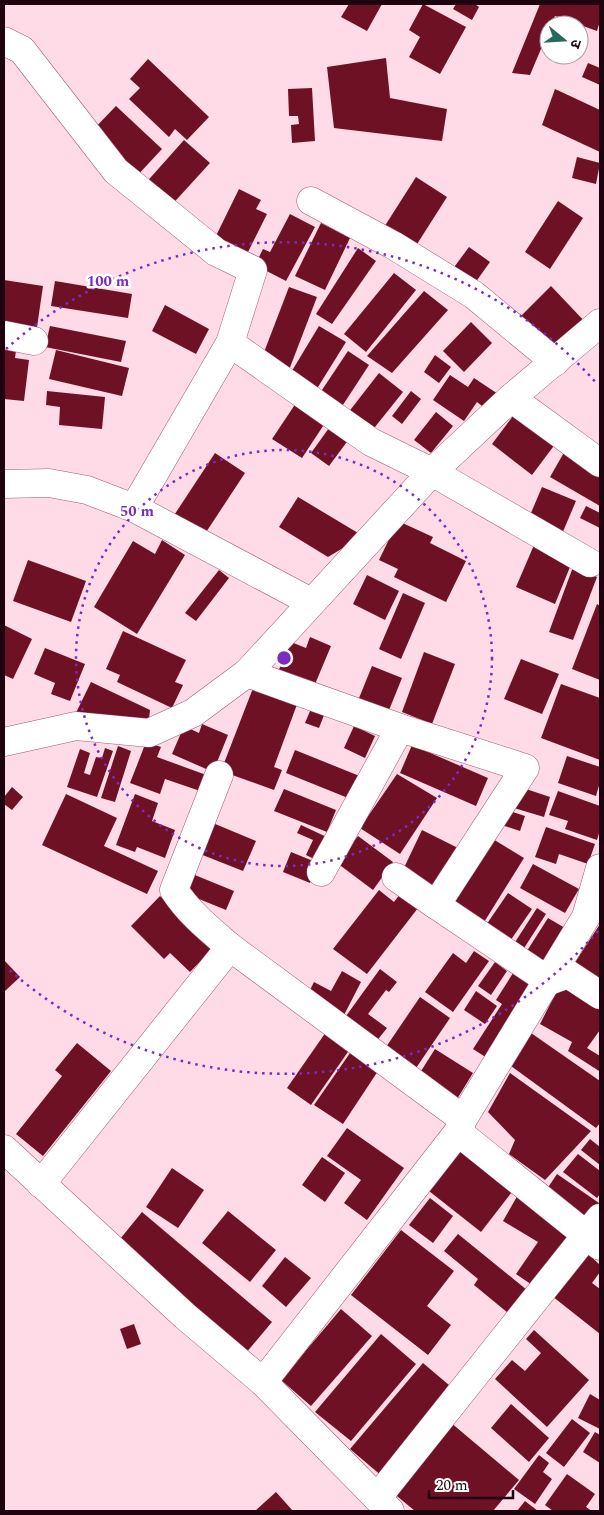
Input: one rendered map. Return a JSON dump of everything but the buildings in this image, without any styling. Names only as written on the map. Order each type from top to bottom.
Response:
[{"type":"street","points":[[4,41],[22,50],[116,171],[216,252],[253,270],[230,343],[134,508]]},
{"type":"street","points":[[311,200],[393,245],[474,296],[554,362]]},
{"type":"street","points":[[4,742],[76,726],[149,733],[193,713],[247,673],[432,472],[511,398],[600,323]]},
{"type":"street","points":[[4,335],[34,341]]},
{"type":"street","points":[[230,343],[371,442],[432,472],[590,563]]},
{"type":"street","points":[[511,398],[600,463]]},
{"type":"street","points":[[4,484],[49,483],[87,490],[134,508],[311,602]]},
{"type":"street","points":[[247,673],[400,728],[525,768],[436,905]]},
{"type":"street","points":[[321,872],[400,728]]},
{"type":"street","points":[[4,1149],[185,1316],[263,1382],[383,1505],[596,1233],[196,919],[174,890],[220,775]]},
{"type":"street","points":[[263,1382],[460,1125],[549,981],[586,917],[600,868]]},
{"type":"street","points":[[396,877],[549,981]]},
{"type":"street","points":[[41,1184],[230,946]]},
{"type":"street","points":[[549,981],[568,974],[600,995]]}]
